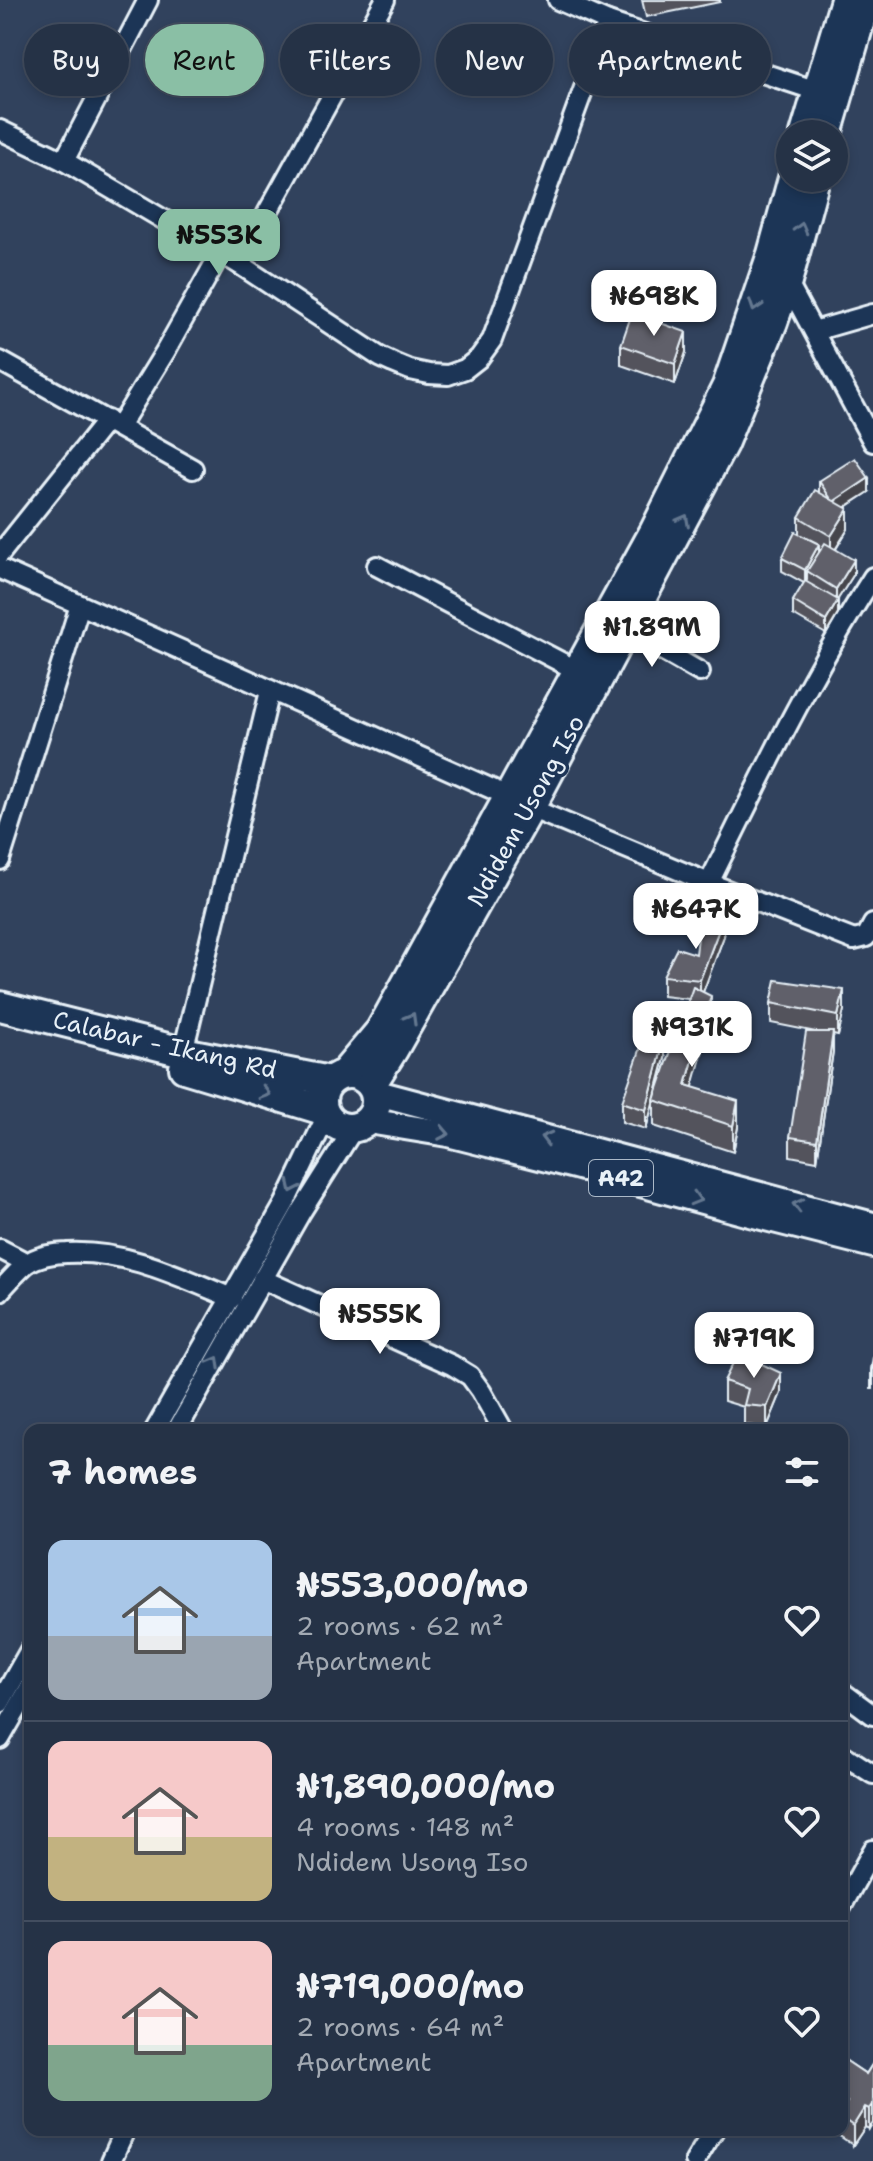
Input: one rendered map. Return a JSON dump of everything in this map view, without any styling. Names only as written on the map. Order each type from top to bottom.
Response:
[{"type":"highway","points":[[809,120],[845,0]]},
{"type":"highway","points":[[831,120],[866,0]]},
{"type":"highway","name":"Ndidem Usong Iso","points":[[373,1088],[520,802],[578,671],[654,532],[727,386],[772,254],[789,192]]},
{"type":"highway","name":"Ndidem Usong Iso","points":[[337,1078],[380,1031],[625,629],[723,444],[773,322],[811,192]]},
{"type":"highway","name":"Calabar - Ikang Rd","points":[[0,1006],[183,1052],[337,1078]]},
{"type":"highway","name":"Calabar - Ikang Rd","points":[[0,1025],[181,1067],[324,1113]]},
{"type":"highway","points":[[359,1076],[373,1088],[375,1107],[361,1124],[338,1126],[324,1113],[322,1094],[337,1078],[359,1076]]},
{"type":"main road","name":"A42","points":[[373,1088],[873,1225]]},
{"type":"main road","name":"A42","points":[[361,1124],[448,1134],[873,1245]]},
{"type":"street","points":[[64,161],[148,0]]},
{"type":"street","points":[[239,264],[385,0]]},
{"type":"street","points":[[558,0],[608,22],[817,91]]},
{"type":"street","points":[[0,130],[64,161],[239,264],[380,357],[410,370],[448,375],[465,369],[479,358],[492,340],[608,22]]},
{"type":"street","points":[[0,554],[113,424],[165,352],[220,254]]},
{"type":"street","points":[[772,254],[873,442]]},
{"type":"street","points":[[814,331],[873,314]]},
{"type":"street","points":[[0,361],[193,469]]},
{"type":"street","points":[[377,566],[578,671]]},
{"type":"street","points":[[0,569],[520,802],[709,883],[854,940],[866,937],[873,924]]},
{"type":"street","points":[[709,883],[797,707],[873,577]]},
{"type":"street","points":[[0,860],[80,605]]},
{"type":"street","points":[[625,629],[700,672]]},
{"type":"street","points":[[183,1052],[270,691]]},
{"type":"street","points":[[158,1424],[285,1203],[324,1113]]},
{"type":"street","points":[[180,1424],[301,1212],[361,1124]]},
{"type":"street","points":[[0,1249],[27,1263]]},
{"type":"street","points":[[0,1291],[27,1263],[61,1253],[89,1252],[146,1263],[232,1298]]},
{"type":"street","points":[[262,1279],[452,1365],[470,1376],[500,1424]]},
{"type":"street","points":[[0,1703],[24,1661]]},
{"type":"street","points":[[848,1696],[873,1715]]},
{"type":"street","points":[[0,1739],[24,1697]]},
{"type":"street","points":[[848,1758],[873,1774]]},
{"type":"street","points":[[848,1885],[873,1850]]},
{"type":"street","points":[[111,2161],[122,2136]]},
{"type":"street","points":[[695,2161],[710,2136]]},
{"type":"building","points":[[632,313],[686,332],[675,364],[621,345]]},
{"type":"building","points":[[855,458],[869,478],[833,502],[819,481]]},
{"type":"building","points":[[815,490],[848,509],[831,536],[799,517]]},
{"type":"building","points":[[795,532],[819,544],[805,570],[782,558]]},
{"type":"building","points":[[825,543],[854,560],[836,589],[807,571]]},
{"type":"building","points":[[805,581],[838,600],[826,621],[793,601]]},
{"type":"building","points":[[701,913],[724,916],[700,980],[663,976],[677,948],[696,954]]},
{"type":"building","points":[[776,980],[844,990],[838,1016],[771,1003]]},
{"type":"building","points":[[693,987],[711,996],[686,1085],[738,1101],[733,1126],[654,1100]]},
{"type":"building","points":[[806,1032],[833,1032],[817,1141],[790,1137]]},
{"type":"building","points":[[646,1033],[665,1038],[646,1110],[622,1102]]},
{"type":"building","points":[[738,1353],[781,1373],[767,1407],[744,1405],[748,1389],[724,1381]]},
{"type":"building","points":[[848,2062],[866,2074],[873,2063],[873,2103],[869,2109],[865,2107],[853,2126],[848,2122]]}]
